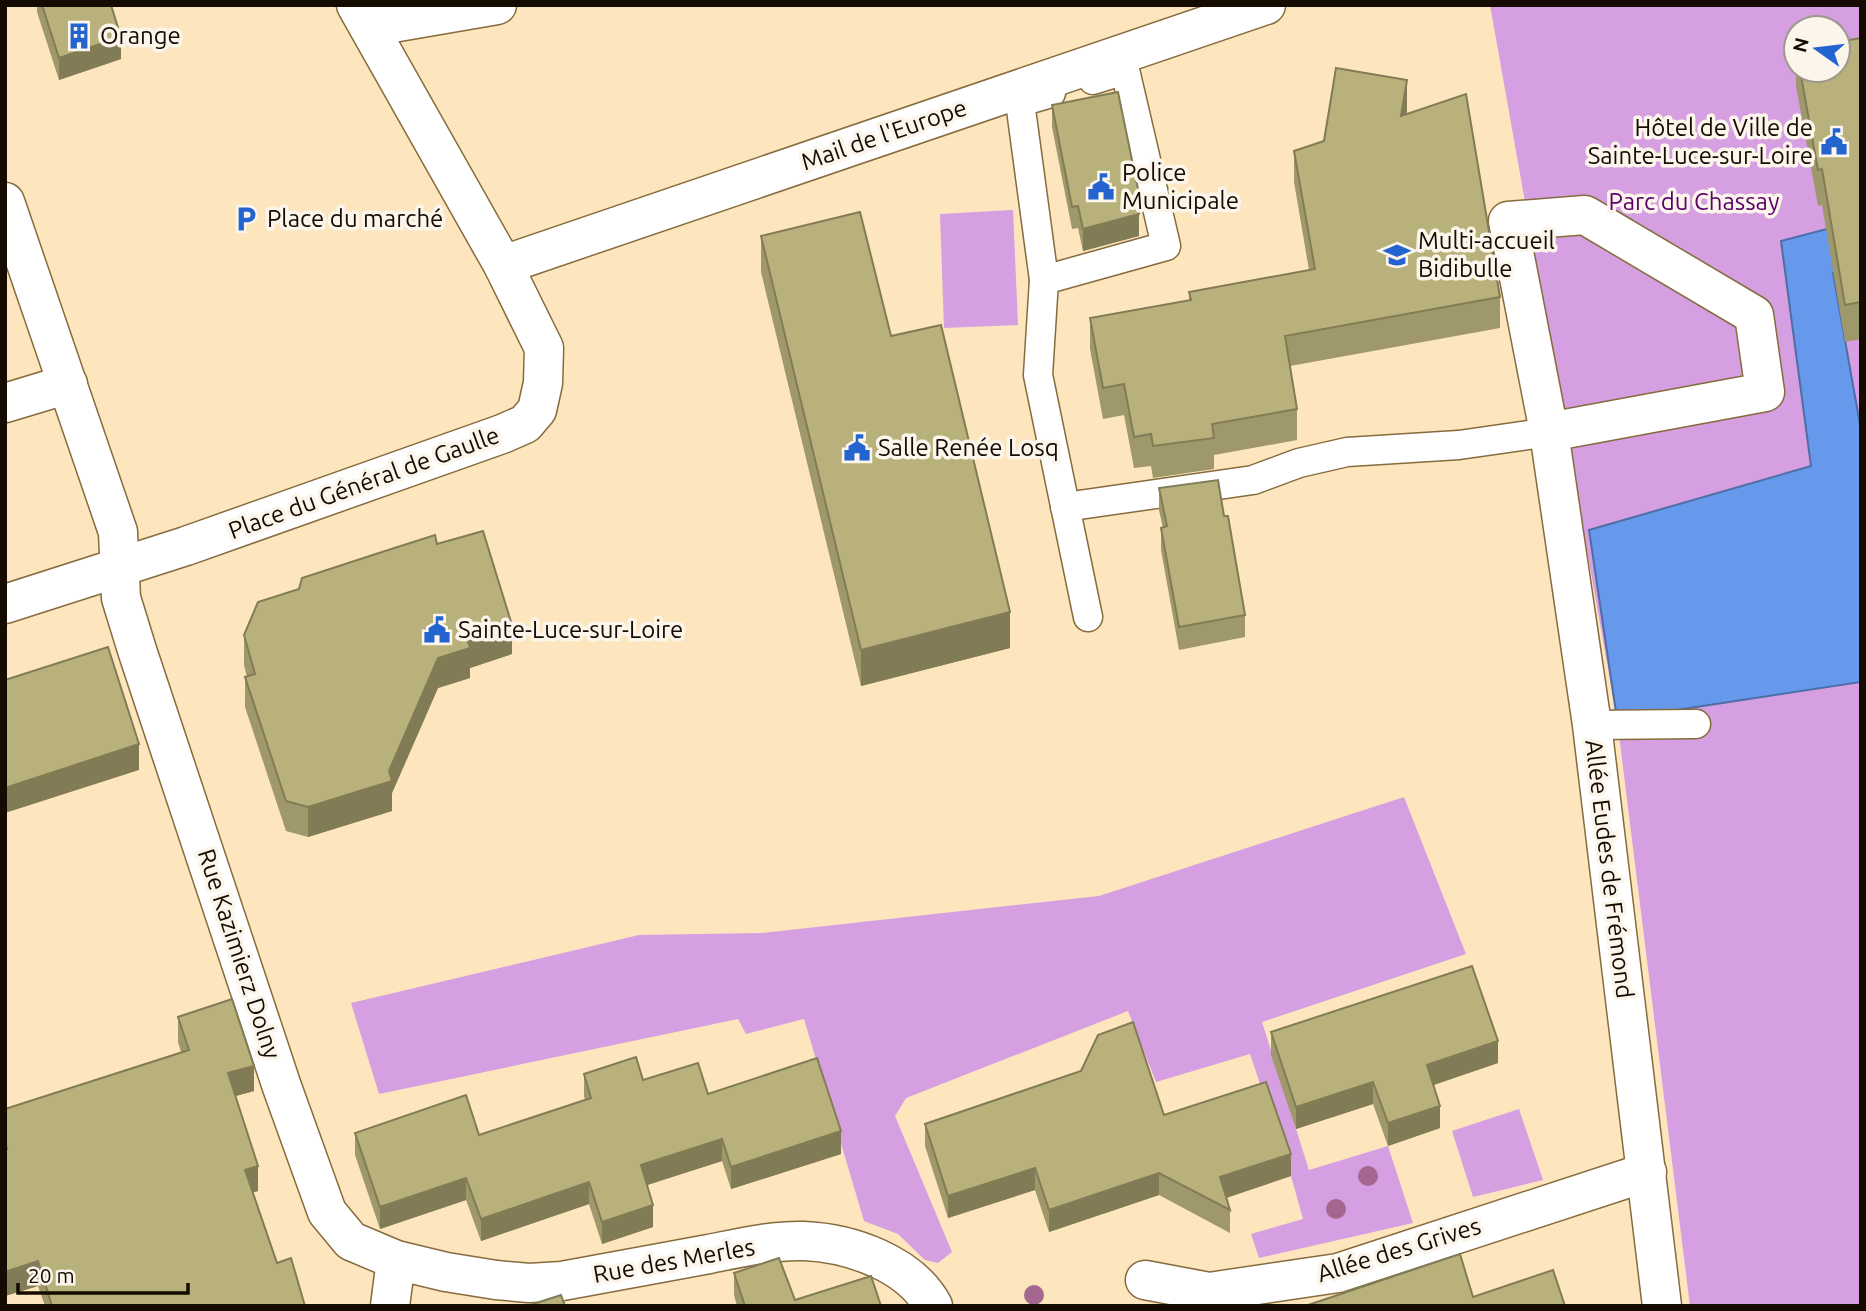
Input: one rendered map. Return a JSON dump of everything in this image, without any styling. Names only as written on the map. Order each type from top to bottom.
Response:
[{"type":"street","points":[[362,16],[497,5]]},
{"type":"street","name":"Mail de l'Europe","points":[[503,265],[1266,5]]},
{"type":"street","name":"Place du Général de Gaulle","points":[[5,604],[199,542],[502,435],[525,424],[537,410],[543,383],[544,348],[503,265],[362,16]]},
{"type":"street","points":[[5,202],[118,532],[119,567]]},
{"type":"street","name":"Allée Eudes de Frémond","points":[[1549,432],[1765,392],[1754,315],[1585,215],[1508,221],[1549,432],[1592,724],[1662,1306]]},
{"type":"street","points":[[5,403],[68,384]]},
{"type":"street","name":"Rue Kazimierz Dolny","points":[[119,567],[121,598],[137,650],[282,1087],[327,1212],[351,1241],[396,1260]]},
{"type":"street","name":"Allée des Grives","points":[[1145,1280],[1209,1292],[1338,1273],[1647,1172]]},
{"type":"street","name":"Rue des Merles","points":[[396,1260],[446,1272],[529,1283],[562,1281],[724,1251],[803,1241],[839,1245],[894,1266],[914,1281],[933,1306]]},
{"type":"street","points":[[390,1306],[396,1260]]},
{"type":"lane","points":[[1044,280],[1166,246],[1125,70],[1020,102],[1044,280],[1038,375],[1088,617]]},
{"type":"lane","points":[[1065,507],[1253,480],[1299,463],[1347,452],[1459,445],[1549,432]]},
{"type":"lane","points":[[1592,724],[1696,724]]},
{"type":"green space","name":"Parc du Chassay","points":[[1490,5],[1861,5],[1861,1306],[1690,1306],[1617,719]]},
{"type":"green space","points":[[1013,210],[1018,325],[944,328],[940,214]]},
{"type":"green space","points":[[1404,797],[1466,954],[1262,1022],[1309,1170],[1388,1146],[1413,1223],[1259,1258],[1251,1234],[1303,1219],[1250,1054],[1156,1082],[1128,1011],[906,1098],[895,1116],[952,1252],[938,1263],[925,1260],[898,1234],[864,1221],[804,1019],[746,1034],[738,1019],[379,1094],[351,1003],[639,935],[761,933],[1099,896]]},
{"type":"green space","points":[[1519,1109],[1543,1180],[1473,1197],[1452,1131]]},
{"type":"water","points":[[1861,220],[1861,268],[1833,273],[1861,430],[1861,682],[1617,719],[1589,530],[1811,466],[1781,241]]},
{"type":"building","name":"Orange","points":[[42,5],[111,5],[121,37],[59,58]]},
{"type":"building","name":"Hôtel de Ville de Sainte-Luce-sur-Loire","points":[[1861,38],[1861,302],[1845,305],[1822,169],[1818,170],[1803,84],[1852,84],[1852,40]]},
{"type":"building","points":[[1336,68],[1407,80],[1401,116],[1466,94],[1500,297],[1285,336],[1297,409],[1212,424],[1214,438],[1153,446],[1151,434],[1134,437],[1124,384],[1103,388],[1090,318],[1191,300],[1189,292],[1315,269],[1294,151],[1324,141]]},
{"type":"building","points":[[1118,92],[1139,194],[1136,195],[1139,214],[1083,229],[1078,206],[1072,207],[1052,105]]},
{"type":"building","name":"Salle Renée Losq","points":[[860,212],[891,336],[941,325],[1010,612],[861,650],[761,236]]},
{"type":"building","points":[[1218,480],[1224,516],[1228,516],[1245,615],[1179,627],[1161,528],[1167,526],[1159,488]]},
{"type":"building","points":[[483,531],[512,625],[467,638],[470,648],[438,658],[389,771],[392,781],[308,807],[286,801],[245,677],[255,674],[244,635],[258,602],[299,589],[302,578],[435,535],[437,544]]},
{"type":"building","points":[[108,647],[139,744],[5,788],[5,680]]},
{"type":"building","points":[[1472,966],[1498,1041],[1427,1065],[1440,1106],[1388,1123],[1373,1082],[1296,1107],[1271,1032]]},
{"type":"building","points":[[232,999],[254,1066],[228,1073],[258,1166],[245,1170],[277,1263],[291,1258],[305,1306],[52,1306],[38,1261],[5,1272],[5,1109],[189,1050],[178,1017]]},
{"type":"building","points":[[1133,1022],[1164,1115],[1266,1082],[1291,1154],[1220,1177],[1230,1210],[1159,1173],[1049,1210],[1035,1168],[948,1196],[925,1124],[1081,1071],[1098,1035]]},
{"type":"building","points":[[636,1057],[643,1080],[698,1063],[708,1094],[817,1058],[841,1131],[731,1167],[722,1139],[641,1165],[653,1205],[602,1222],[589,1182],[481,1219],[466,1178],[380,1207],[355,1133],[466,1095],[479,1135],[591,1098],[584,1074]]},
{"type":"building","points":[[1460,1254],[1473,1297],[1553,1270],[1565,1306],[1305,1306]]},
{"type":"building","points":[[779,1258],[795,1300],[871,1276],[881,1306],[745,1306],[734,1273]]},
{"type":"building","points":[[561,1295],[565,1306],[527,1306]]},
{"type":"place","name":"Orange","points":[[79,36]]},
{"type":"place","name":"Hôtel de Ville de Sainte-Luce-sur-Loire","points":[[1834,142]]},
{"type":"place","name":"Police Municipale","points":[[1101,187]]},
{"type":"place","name":"Place du marché","points":[[246,219]]},
{"type":"place","name":"Multi-accueil Bidibulle","points":[[1397,255]]},
{"type":"place","name":"Salle Renée Losq","points":[[857,448]]},
{"type":"place","name":"Sainte-Luce-sur-Loire","points":[[437,630]]}]
